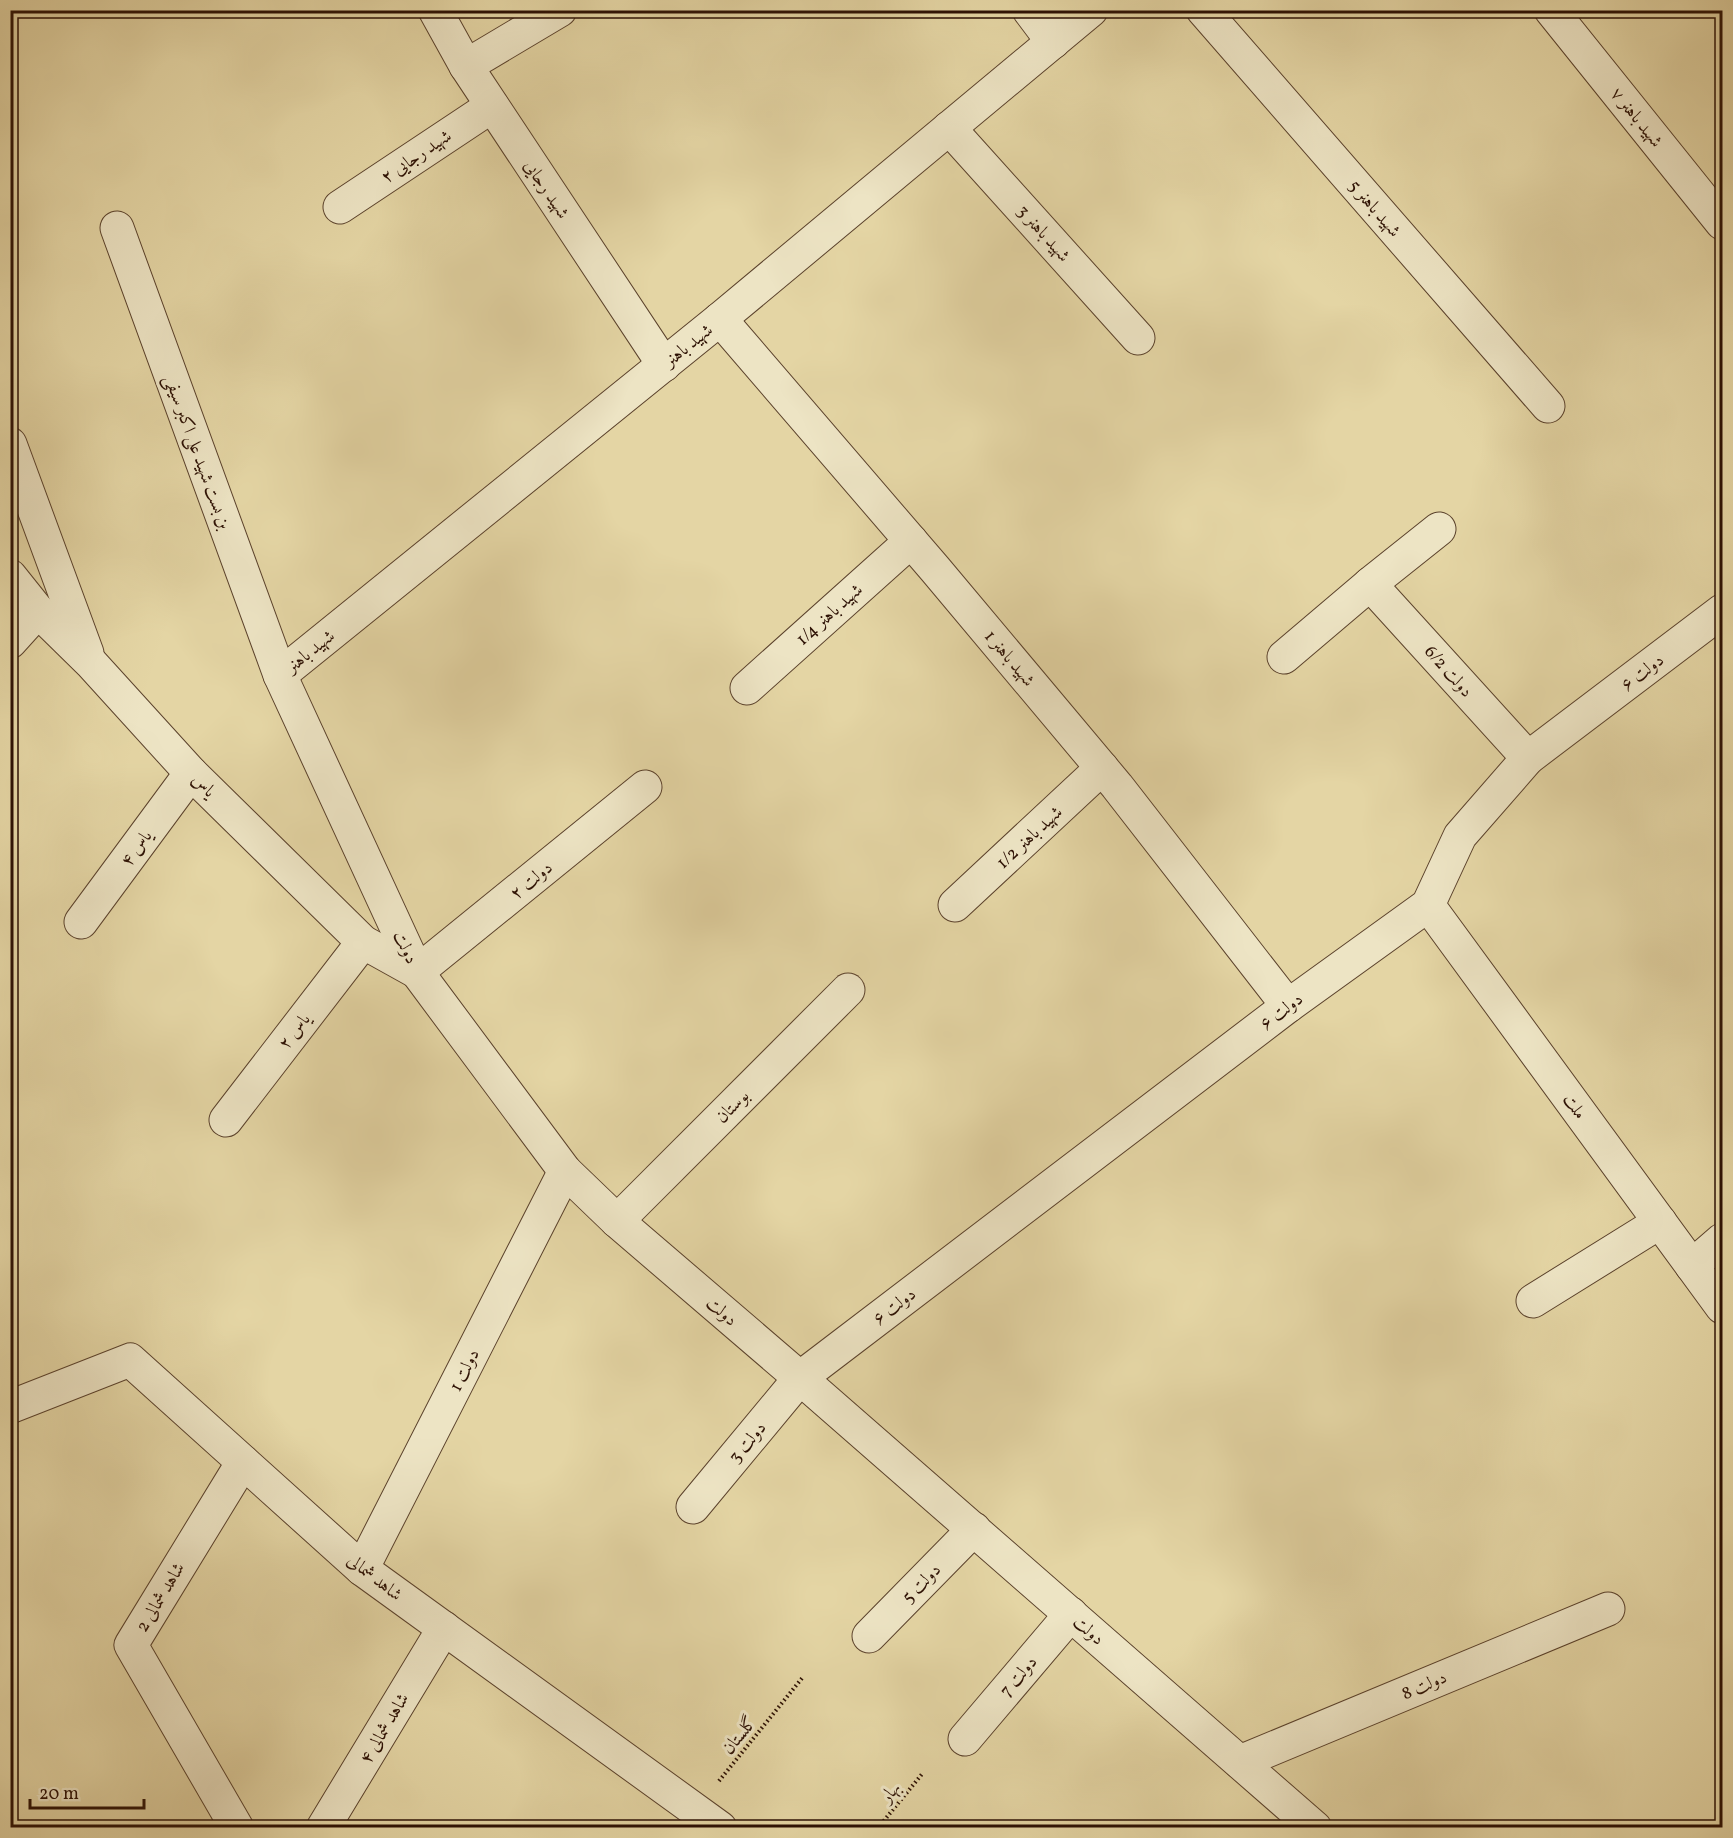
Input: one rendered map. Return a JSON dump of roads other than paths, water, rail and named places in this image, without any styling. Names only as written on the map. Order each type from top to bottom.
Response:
[{"type":"street","name":"شهید رجایی","points":[[435,10],[466,66],[664,365]]},
{"type":"street","points":[[466,66],[560,10]]},
{"type":"street","points":[[1029,10],[1053,42]]},
{"type":"street","name":"شهید باهنر","points":[[280,675],[664,365],[1091,10]]},
{"type":"street","name":"شهید باهنر 5","points":[[1203,10],[1548,406]]},
{"type":"street","name":"شهید باهنر ۷","points":[[1551,10],[1722,223]]},
{"type":"street","name":"شهید رجایی ۲","points":[[340,207],[492,106]]},
{"type":"street","name":"شهید باهنر 3","points":[[949,129],[1138,338]]},
{"type":"street","name":"بن بست شهید علی اکبر سیفی","points":[[117,228],[280,675]]},
{"type":"street","name":"شهید باهنر 1","points":[[720,319],[1102,768],[1288,1006]]},
{"type":"street","points":[[10,444],[91,663]]},
{"type":"street","points":[[1284,657],[1439,529]]},
{"type":"street","name":"شهید باهنر 1/4","points":[[747,688],[911,541]]},
{"type":"street","name":"یاس","points":[[10,576],[38,611],[91,663],[191,773],[363,942],[417,972]]},
{"type":"street","name":"دولت 6/2","points":[[1370,584],[1528,758]]},
{"type":"street","points":[[10,642],[38,611]]},
{"type":"street","name":"دولت ۶","points":[[800,1378],[1288,1006],[1428,905],[1460,836],[1528,758],[1722,611]]},
{"type":"street","name":"دولت","points":[[280,675],[417,972],[565,1171],[617,1221],[1315,1827]]},
{"type":"street","name":"شهید باهنر 1/2","points":[[955,905],[1102,768]]},
{"type":"street","name":"یاس ۴","points":[[81,922],[191,773]]},
{"type":"street","name":"دولت ۲","points":[[417,972],[645,787]]},
{"type":"street","name":"ملت","points":[[1428,905],[1722,1306]]},
{"type":"street","name":"یاس ۲","points":[[226,1120],[363,942]]},
{"type":"street","name":"بوستان","points":[[617,1221],[848,990]]},
{"type":"street","name":"دولت 1","points":[[362,1569],[565,1171]]},
{"type":"street","points":[[1533,1301],[1660,1222]]},
{"type":"street","points":[[1692,1266],[1722,1240]]},
{"type":"street","name":"شاهد شمالی","points":[[24,1401],[130,1360],[362,1569],[444,1628],[699,1822]]},
{"type":"street","name":"دولت 3","points":[[693,1507],[800,1378]]},
{"type":"street","name":"شاهد شمالی 2","points":[[237,1827],[131,1645],[243,1462]]},
{"type":"street","name":"دولت 5","points":[[869,1636],[974,1529]]},
{"type":"street","name":"دولت 8","points":[[1240,1762],[1608,1609]]},
{"type":"street","name":"دولت 7","points":[[965,1739],[1071,1614]]},
{"type":"street","name":"شاهد شمالی ۴","points":[[323,1827],[444,1628]]}]
